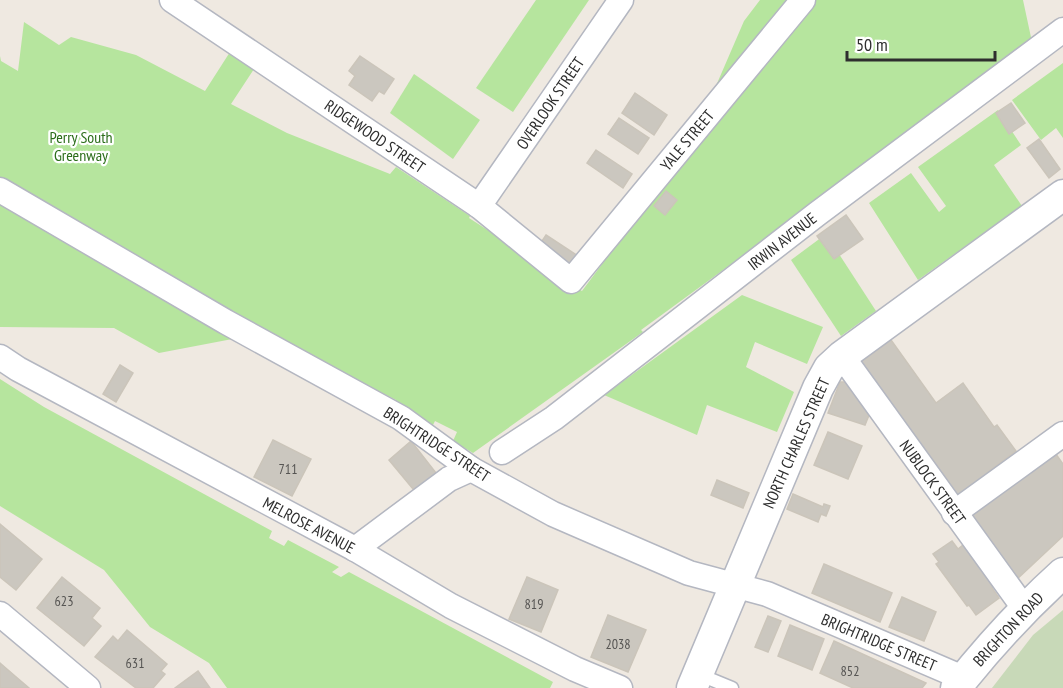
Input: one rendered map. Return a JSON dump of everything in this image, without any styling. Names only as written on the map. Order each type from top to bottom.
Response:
[{"type":"street","name":"RIDGEWOOD STREET","points":[[172,0],[479,207],[571,280]]},
{"type":"street","name":"OVERLOOK STREET","points":[[479,207],[621,0]]},
{"type":"street","name":"YALE STREET","points":[[571,280],[803,0]]},
{"type":"street","name":"IRWIN AVENUE","points":[[502,452],[554,418],[817,213],[1063,30]]},
{"type":"street","name":"BRIGHTRIDGE STREET","points":[[0,190],[226,322],[401,418],[471,469],[553,514],[690,573],[767,594],[959,683]]},
{"type":"street","name":"NORTH CHARLES STREET","points":[[695,681],[818,388],[829,368],[842,356],[1063,195]]},
{"type":"street","name":"NUBLOCK STREET","points":[[842,356],[1024,608]]},
{"type":"street","name":"MELROSE AVENUE","points":[[0,357],[39,381],[355,549],[451,606],[575,669],[620,688]]},
{"type":"street","points":[[954,513],[1063,434]]},
{"type":"street","points":[[355,549],[449,479],[471,469]]},
{"type":"street","name":"BRIGHTON ROAD","points":[[959,683],[1024,608],[1063,573]]},
{"type":"street","points":[[0,614],[88,688]]},
{"type":"lane","points":[[695,681],[732,688]]},
{"type":"green space","points":[[536,0],[589,0],[513,112],[476,88]]},
{"type":"green space","name":"Perry South Greenway","points":[[760,0],[1023,0],[1032,42],[732,267],[730,265],[641,330],[643,332],[473,453],[453,441],[457,432],[435,421],[431,429],[392,407],[396,400],[376,390],[373,396],[264,333],[159,353],[114,328],[0,327],[0,56],[1,61],[18,71],[24,22],[59,45],[71,37],[136,55],[205,91],[230,52],[254,69],[231,104],[287,133],[390,174],[396,167],[470,216],[469,218],[582,291],[690,146],[744,21]]},
{"type":"green space","points":[[1063,63],[1063,138],[1056,128],[1041,140],[1012,100]]},
{"type":"green space","points":[[414,74],[480,120],[453,159],[390,113]]},
{"type":"green space","points":[[998,110],[1021,145],[994,165],[1022,206],[918,280],[869,203],[911,173],[939,212],[946,206],[918,167]]},
{"type":"green space","points":[[826,234],[876,311],[841,336],[791,260]]},
{"type":"green space","points":[[742,295],[823,327],[807,364],[755,342],[746,367],[794,392],[777,432],[707,405],[697,435],[604,395]]},
{"type":"green space","points":[[0,379],[44,407],[272,531],[269,538],[284,546],[288,540],[339,567],[332,572],[341,577],[349,572],[553,682],[550,688],[227,688],[209,663],[150,627],[104,570],[0,506]]},
{"type":"green space","points":[[1063,610],[1063,688],[992,688],[1033,635]]},
{"type":"building","points":[[360,56],[394,79],[384,94],[379,91],[372,101],[349,85],[355,76],[349,71]]},
{"type":"building","points":[[635,93],[667,115],[654,135],[622,113]]},
{"type":"building","points":[[1011,103],[1025,123],[1009,134],[996,113]]},
{"type":"building","points":[[619,118],[649,138],[638,154],[608,134]]},
{"type":"building","points":[[1039,139],[1060,169],[1049,178],[1027,148]]},
{"type":"building","points":[[596,150],[632,174],[623,188],[587,163]]},
{"type":"building","points":[[666,191],[677,200],[665,215],[654,206]]},
{"type":"building","points":[[846,215],[863,239],[834,259],[817,236]]},
{"type":"building","points":[[546,235],[578,256],[570,268],[538,247]]},
{"type":"building","points":[[891,340],[936,403],[963,383],[994,427],[997,425],[1016,451],[987,473],[990,477],[960,499],[861,362]]},
{"type":"building","points":[[120,365],[133,373],[116,402],[103,394]]},
{"type":"building","points":[[840,382],[846,382],[869,415],[865,425],[828,413]]},
{"type":"building","points":[[828,432],[862,446],[848,479],[814,465]]},
{"type":"building","points":[[273,440],[311,459],[292,496],[254,477]]},
{"type":"building","points":[[411,441],[440,478],[418,495],[389,460]]},
{"type":"building","points":[[1053,450],[1063,464],[1063,536],[1017,579],[969,511]]},
{"type":"building","points":[[717,480],[749,493],[743,508],[711,495]]},
{"type":"building","points":[[793,494],[823,507],[824,504],[830,506],[826,516],[821,514],[818,522],[787,509]]},
{"type":"building","points":[[0,524],[42,559],[16,590],[0,577]]},
{"type":"building","points":[[952,541],[958,549],[963,545],[994,586],[992,588],[999,598],[976,615],[936,564],[939,562],[933,554]]},
{"type":"building","points":[[824,564],[892,593],[880,622],[812,593]]},
{"type":"building","points":[[62,577],[100,608],[92,618],[101,626],[84,646],[37,608]]},
{"type":"building","points":[[527,577],[558,590],[541,632],[509,619]]},
{"type":"building","points":[[902,597],[936,612],[924,641],[889,627]]},
{"type":"building","points":[[608,615],[646,630],[628,672],[591,657]]},
{"type":"building","points":[[768,616],[781,621],[768,652],[755,647]]},
{"type":"building","points":[[790,625],[824,639],[812,670],[778,656]]},
{"type":"building","points":[[127,630],[167,664],[161,671],[165,674],[153,688],[136,688],[95,657],[113,636],[118,641]]},
{"type":"building","points":[[834,641],[926,683],[922,688],[853,688],[820,673]]},
{"type":"building","points":[[0,663],[15,676],[29,688],[0,688]]},
{"type":"building","points":[[198,671],[210,688],[175,688]]}]
